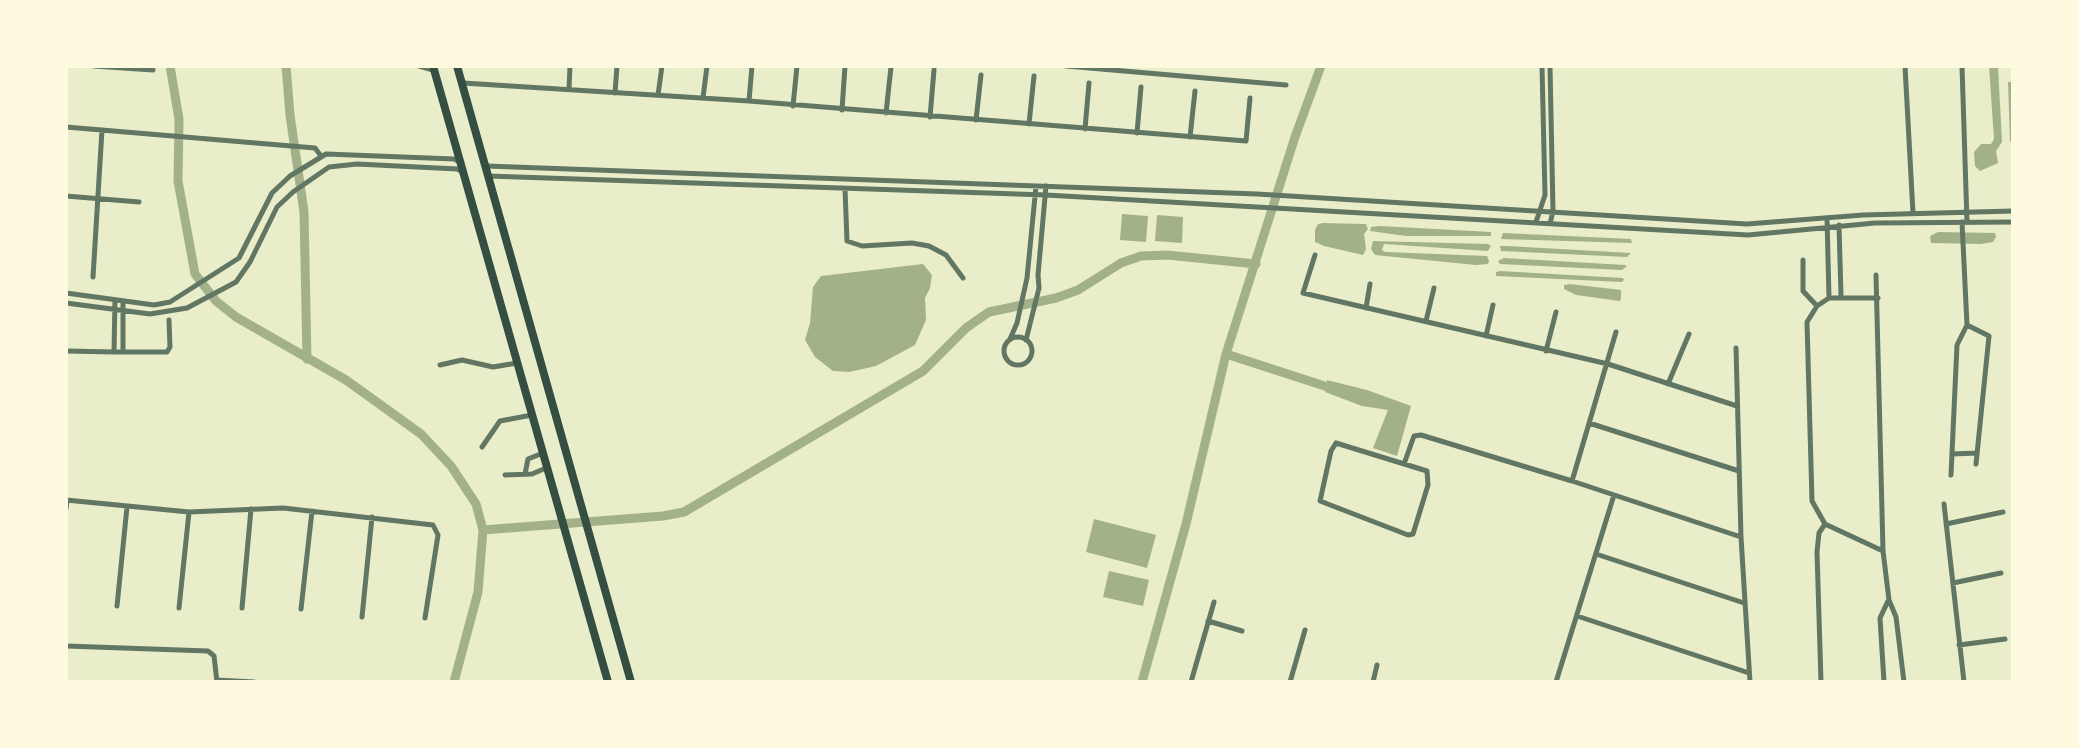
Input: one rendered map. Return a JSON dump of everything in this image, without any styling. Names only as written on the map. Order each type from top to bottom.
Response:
[{"type":"main road","points":[[457,66],[631,682]]},
{"type":"main road","points":[[434,68],[608,682]]},
{"type":"street","points":[[94,66],[153,70]]},
{"type":"street","points":[[419,66],[434,68]]},
{"type":"street","points":[[569,89],[570,66]]},
{"type":"street","points":[[615,93],[617,66]]},
{"type":"street","points":[[658,95],[662,66]]},
{"type":"street","points":[[703,98],[707,66]]},
{"type":"street","points":[[749,101],[752,66]]},
{"type":"street","points":[[793,106],[797,66]]},
{"type":"street","points":[[842,110],[845,66]]},
{"type":"street","points":[[1066,66],[1286,85]]},
{"type":"street","points":[[1905,66],[1913,213]]},
{"type":"street","points":[[1951,475],[1957,345],[1967,325],[1962,66]]},
{"type":"street","points":[[886,113],[891,67]]},
{"type":"street","points":[[1536,222],[1545,195],[1542,67],[1550,67],[1553,211],[1550,224]]},
{"type":"street","points":[[930,117],[934,70]]},
{"type":"street","points":[[976,120],[981,75]]},
{"type":"street","points":[[1029,124],[1034,76]]},
{"type":"street","points":[[462,83],[749,101],[1246,141],[1250,98]]},
{"type":"street","points":[[1085,129],[1089,83]]},
{"type":"street","points":[[1137,133],[1141,87]]},
{"type":"street","points":[[1190,137],[1195,91]]},
{"type":"street","points":[[66,127],[315,148],[321,156]]},
{"type":"street","points":[[93,277],[102,130]]},
{"type":"street","points":[[66,293],[154,305],[180,297],[239,258],[268,199],[290,176],[326,154],[454,159],[460,162]]},
{"type":"street","points":[[66,303],[159,313],[190,307],[236,282],[250,262],[277,207],[329,167],[457,169],[463,172]]},
{"type":"street","points":[[487,171],[1257,194],[1747,224],[1913,213],[2013,211]]},
{"type":"street","points":[[487,171],[845,189],[1046,195],[1748,235],[1908,222],[2013,222]]},
{"type":"street","points":[[1010,339],[1019,337],[1032,348],[1031,357],[1025,363],[1016,365],[1005,357],[1004,347],[1010,339],[1027,278],[1036,186]]},
{"type":"street","points":[[1026,340],[1039,288],[1046,186]]},
{"type":"street","points":[[845,189],[847,241],[862,246],[912,243],[929,246],[946,255],[963,278]]},
{"type":"street","points":[[66,196],[139,202]]},
{"type":"street","points":[[1838,217],[1841,296]]},
{"type":"street","points":[[1641,229],[1642,218]]},
{"type":"street","points":[[1827,218],[1829,298]]},
{"type":"street","points":[[1315,255],[1303,293],[1608,364],[1737,406]]},
{"type":"street","points":[[1803,260],[1803,291],[1817,306]]},
{"type":"street","points":[[1876,275],[1883,551],[1904,682]]},
{"type":"street","points":[[1366,308],[1370,284]]},
{"type":"street","points":[[1426,321],[1434,288]]},
{"type":"street","points":[[1878,298],[1829,298],[1817,306],[1807,322],[1812,501],[1825,524],[1883,551]]},
{"type":"street","points":[[115,300],[119,310],[123,352]]},
{"type":"street","points":[[114,352],[123,301]]},
{"type":"street","points":[[1486,336],[1493,305]]},
{"type":"street","points":[[1546,351],[1556,312]]},
{"type":"street","points":[[66,351],[167,352],[170,347],[169,320]]},
{"type":"street","points":[[1967,325],[1989,336],[1976,464]]},
{"type":"street","points":[[1572,481],[1616,332]]},
{"type":"street","points":[[1668,384],[1689,334]]},
{"type":"street","points":[[1736,348],[1741,537],[1750,682]]},
{"type":"street","points":[[440,365],[462,360],[493,367],[517,363]]},
{"type":"street","points":[[482,447],[496,423],[532,415]]},
{"type":"street","points":[[1589,423],[1739,471]]},
{"type":"street","points":[[1404,464],[1414,436],[1421,435],[1741,537]]},
{"type":"street","points":[[1336,443],[1404,464],[1427,471],[1429,480],[1415,532],[1411,535],[1320,501],[1331,451],[1336,443]]},
{"type":"street","points":[[525,474],[528,459],[543,453]]},
{"type":"street","points":[[1952,454],[1977,453]]},
{"type":"street","points":[[505,475],[532,474],[547,468]]},
{"type":"street","points":[[1556,682],[1614,495]]},
{"type":"street","points":[[66,509],[66,500],[189,512],[268,508],[431,524],[438,529],[425,618]]},
{"type":"street","points":[[1944,504],[1964,682]]},
{"type":"street","points":[[117,606],[127,507]]},
{"type":"street","points":[[242,608],[251,509]]},
{"type":"street","points":[[301,609],[312,511]]},
{"type":"street","points":[[179,608],[189,512]]},
{"type":"street","points":[[1946,524],[2003,512]]},
{"type":"street","points":[[362,617],[372,517]]},
{"type":"street","points":[[1821,682],[1817,552],[1819,533],[1825,524]]},
{"type":"street","points":[[1596,554],[1744,603]]},
{"type":"street","points":[[1953,583],[2001,573]]},
{"type":"street","points":[[1884,682],[1880,618],[1889,600]]},
{"type":"street","points":[[1191,682],[1214,602]]},
{"type":"street","points":[[1577,616],[1749,673]]},
{"type":"street","points":[[1208,621],[1242,631]]},
{"type":"street","points":[[1290,682],[1305,630]]},
{"type":"street","points":[[1959,645],[2005,639]]},
{"type":"street","points":[[66,646],[208,651],[214,656],[217,681],[254,682]]},
{"type":"street","points":[[1373,682],[1377,665]]},
{"type":"shaded area","points":[[1989,66],[1998,66],[2002,142],[1996,151],[1998,163],[1980,171],[1975,166],[1974,152],[1981,144],[1991,144],[1994,139]]},
{"type":"shaded area","points":[[2008,82],[2012,82],[2013,86],[2013,137],[2010,142]]},
{"type":"shaded area","points":[[1122,214],[1148,216],[1146,242],[1120,240]]},
{"type":"shaded area","points":[[1157,215],[1183,217],[1182,243],[1155,241]]},
{"type":"shaded area","points":[[1318,224],[1366,224],[1368,229],[1364,234],[1366,249],[1363,255],[1315,242],[1315,230]]},
{"type":"shaded area","points":[[1371,227],[1491,232],[1491,236],[1406,236],[1370,231]]},
{"type":"shaded area","points":[[1938,232],[1995,233],[1996,237],[1993,242],[1981,244],[1931,243],[1930,236]]},
{"type":"shaded area","points":[[1503,233],[1631,239],[1632,243],[1501,239]]},
{"type":"shaded area","points":[[1373,241],[1491,246],[1488,251],[1384,244],[1382,250],[1487,256],[1488,264],[1476,265],[1375,255],[1371,249]]},
{"type":"shaded area","points":[[1500,246],[1631,253],[1627,257],[1501,251]]},
{"type":"shaded area","points":[[1504,258],[1627,266],[1622,270],[1500,264],[1498,261]]},
{"type":"shaded area","points":[[923,264],[932,275],[925,298],[926,320],[915,345],[876,366],[849,372],[833,371],[815,357],[805,340],[810,323],[813,287],[821,276]]},
{"type":"shaded area","points":[[1496,272],[1624,280],[1496,276]]},
{"type":"shaded area","points":[[1564,285],[1621,290],[1621,298],[1620,301],[1576,295],[1564,289]]},
{"type":"shaded area","points":[[1327,380],[1411,406],[1397,456],[1373,448],[1388,410],[1362,406],[1325,392]]},
{"type":"shaded area","points":[[1094,519],[1156,535],[1147,568],[1086,552]]},
{"type":"shaded area","points":[[1109,571],[1149,580],[1143,606],[1103,597]]},
{"type":"waterway","points":[[170,66],[179,119],[178,181],[195,274],[216,301],[236,317],[346,380],[421,434],[451,466],[476,504],[483,530],[478,592],[454,682]]},
{"type":"waterway","points":[[286,66],[304,212],[307,359]]},
{"type":"waterway","points":[[1142,682],[1186,524],[1226,354],[1295,137],[1321,66]]},
{"type":"waterway","points":[[483,530],[684,512],[923,371],[966,328],[989,312],[1056,298],[1078,290],[1121,263],[1141,256],[1167,255],[1256,264]]},
{"type":"waterway","points":[[1226,354],[1337,390]]}]
